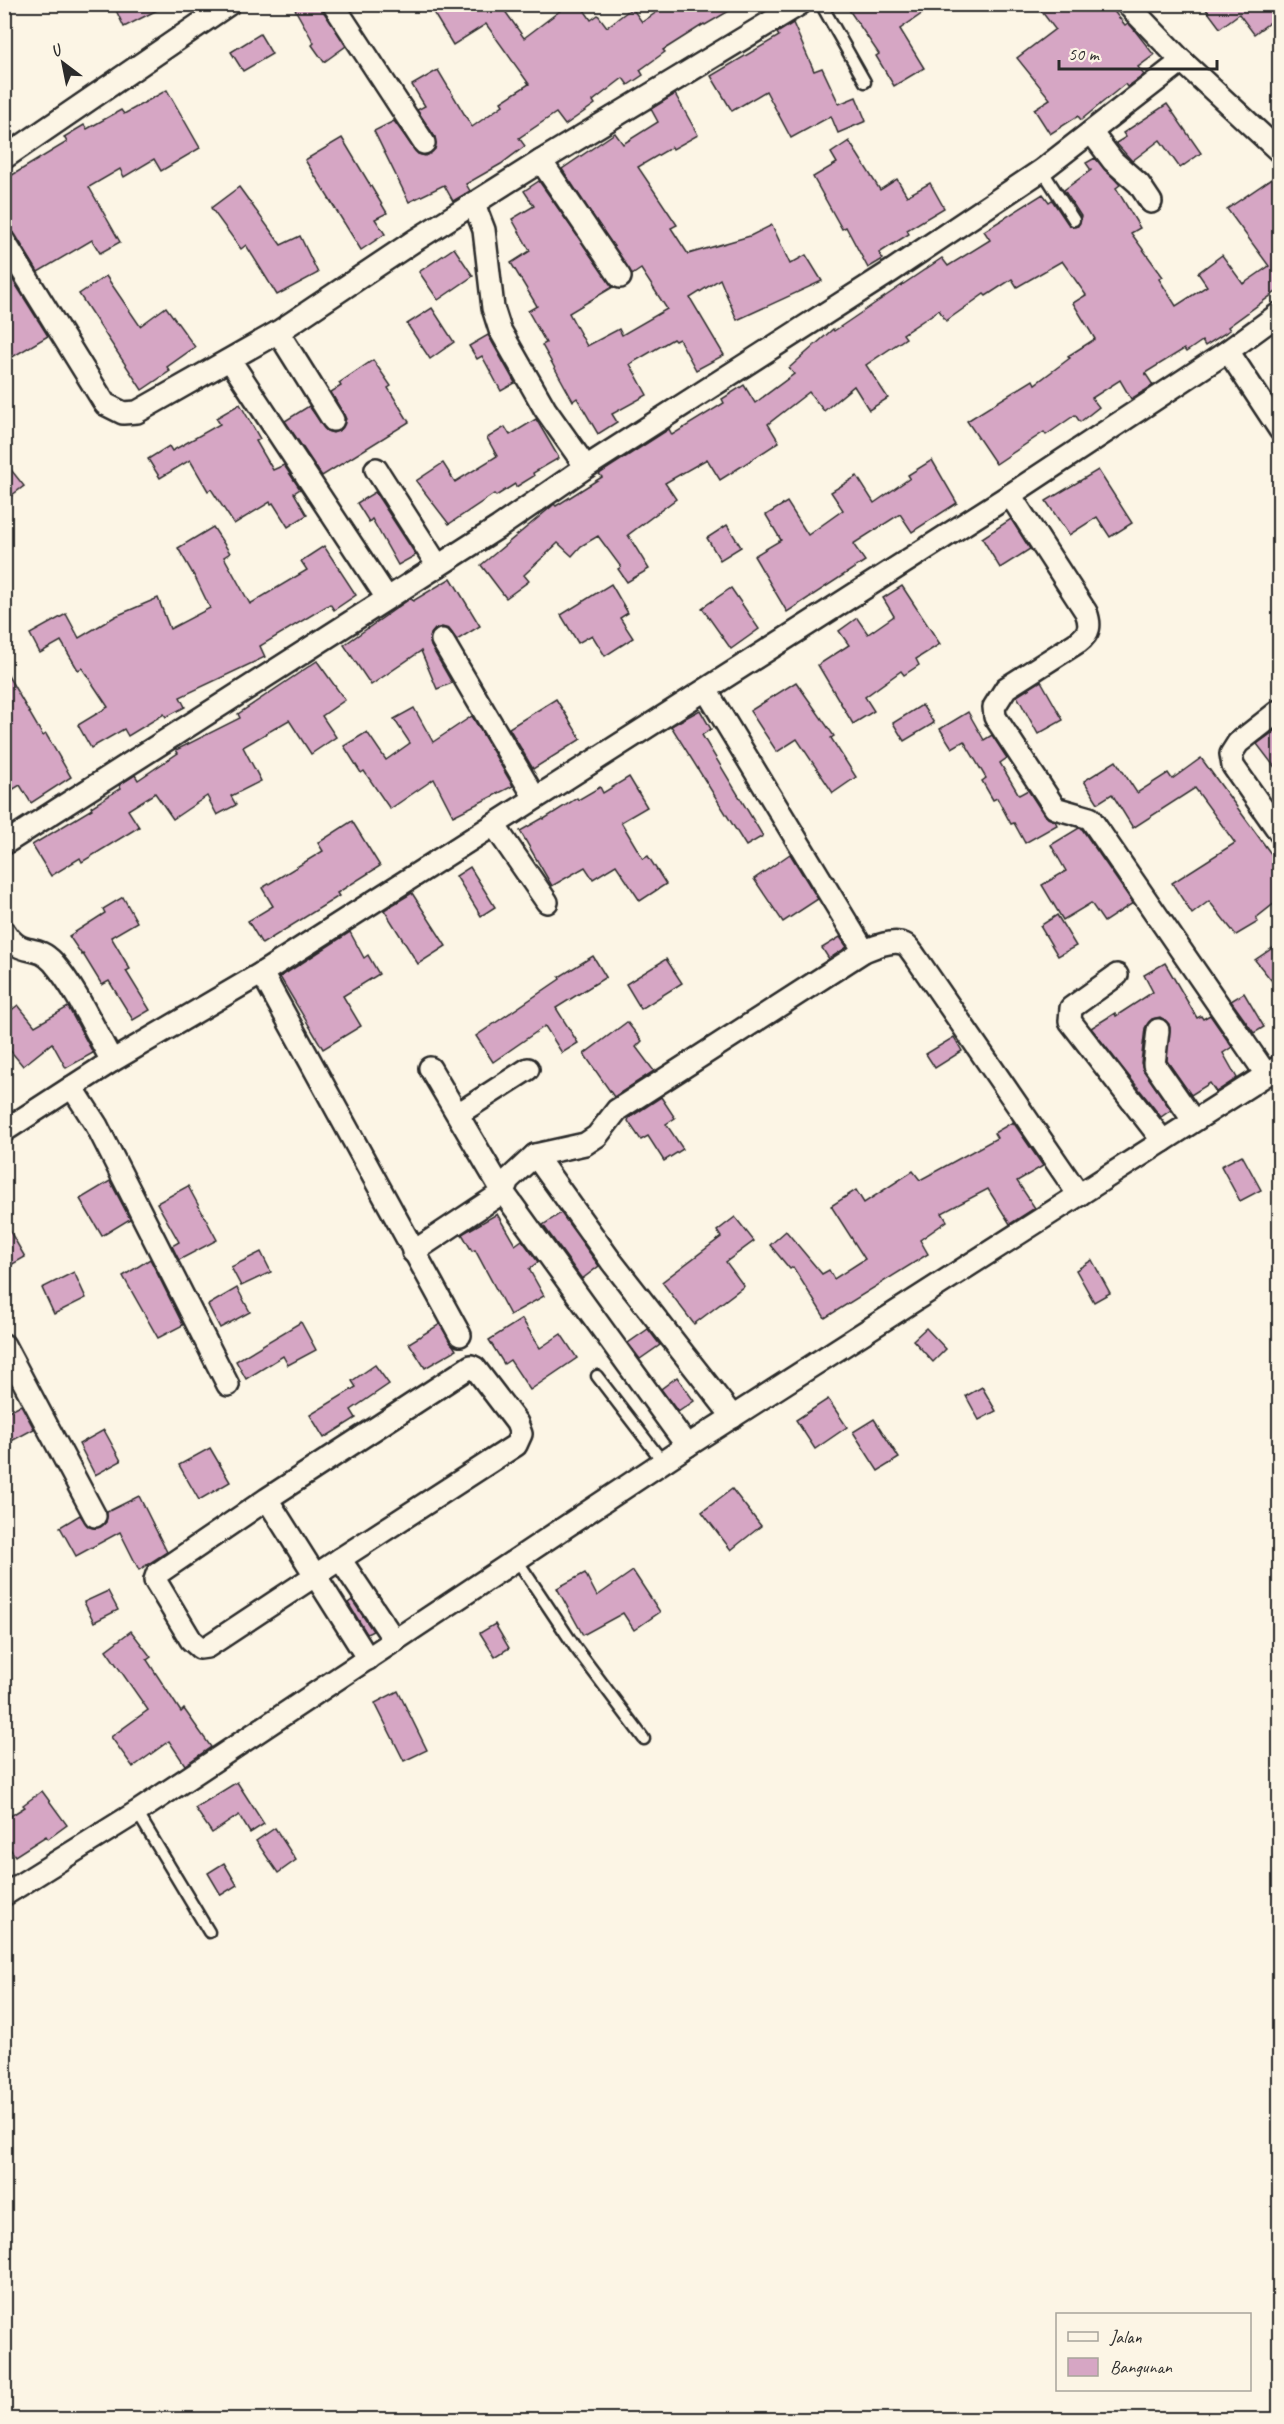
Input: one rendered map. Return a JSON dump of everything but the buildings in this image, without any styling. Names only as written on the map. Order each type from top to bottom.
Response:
[{"type":"street","points":[[4,158],[229,4]]},
{"type":"street","points":[[333,4],[424,143]]},
{"type":"street","points":[[4,240],[105,404],[115,411],[129,413],[144,409],[278,332],[414,241],[541,161],[800,4]]},
{"type":"street","points":[[1130,5],[1182,62],[1280,152]]},
{"type":"street","points":[[4,844],[438,566],[586,466],[890,272],[1042,170],[1182,62]]},
{"type":"street","points":[[1091,132],[1113,161],[1139,184],[1151,202]]},
{"type":"street","points":[[541,161],[620,277]]},
{"type":"street","points":[[474,204],[484,230],[493,308],[500,330],[545,409],[586,466]]},
{"type":"street","points":[[4,1131],[112,1061],[262,973],[706,690],[1010,495],[1228,351],[1280,313]]},
{"type":"street","points":[[278,332],[333,420]]},
{"type":"street","points":[[1228,351],[1280,430]]},
{"type":"street","points":[[230,360],[387,598]]},
{"type":"street","points":[[376,469],[438,566]]},
{"type":"street","points":[[4,1896],[137,1812],[687,1446],[1273,1070],[1087,817],[1055,808],[994,713],[996,700],[1006,688],[1085,637],[1090,626],[1086,612],[1010,495]]},
{"type":"street","points":[[442,640],[535,798]]},
{"type":"street","points":[[706,690],[864,951]]},
{"type":"street","points":[[1280,710],[1238,743],[1232,751],[1231,758],[1233,766],[1280,833]]},
{"type":"street","points":[[494,825],[547,903]]},
{"type":"street","points":[[4,931],[15,945],[38,951],[52,962],[65,978],[112,1061]]},
{"type":"street","points":[[413,1252],[503,1191],[508,1180],[535,1155],[585,1144],[597,1136],[617,1110],[864,951],[877,946],[898,943],[909,948],[1079,1196]]},
{"type":"street","points":[[262,973],[460,1335]]},
{"type":"street","points":[[1117,975],[1071,1008],[1070,1021],[1163,1141]]},
{"type":"street","points":[[1158,1030],[1154,1064],[1193,1120]]},
{"type":"street","points":[[430,1068],[503,1191],[687,1446]]},
{"type":"street","points":[[458,1114],[528,1069]]},
{"type":"street","points":[[72,1087],[97,1126],[228,1385]]},
{"type":"street","points":[[535,1155],[611,1261],[733,1417]]},
{"type":"street","points":[[4,1345],[95,1516]]},
{"type":"street","points":[[471,1366],[475,1368],[517,1423],[521,1434],[516,1445],[340,1559],[207,1647],[200,1648],[191,1640],[155,1580],[157,1574],[267,1499],[464,1369],[471,1366]]},
{"type":"street","points":[[267,1499],[368,1659]]},
{"type":"street","points":[[340,1559],[394,1641]]},
{"type":"lane","points":[[821,4],[865,82]]},
{"type":"lane","points":[[1042,170],[1074,220]]},
{"type":"lane","points":[[597,1376],[663,1462]]},
{"type":"lane","points":[[516,1560],[575,1647],[644,1739]]},
{"type":"lane","points":[[137,1812],[209,1932]]}]
